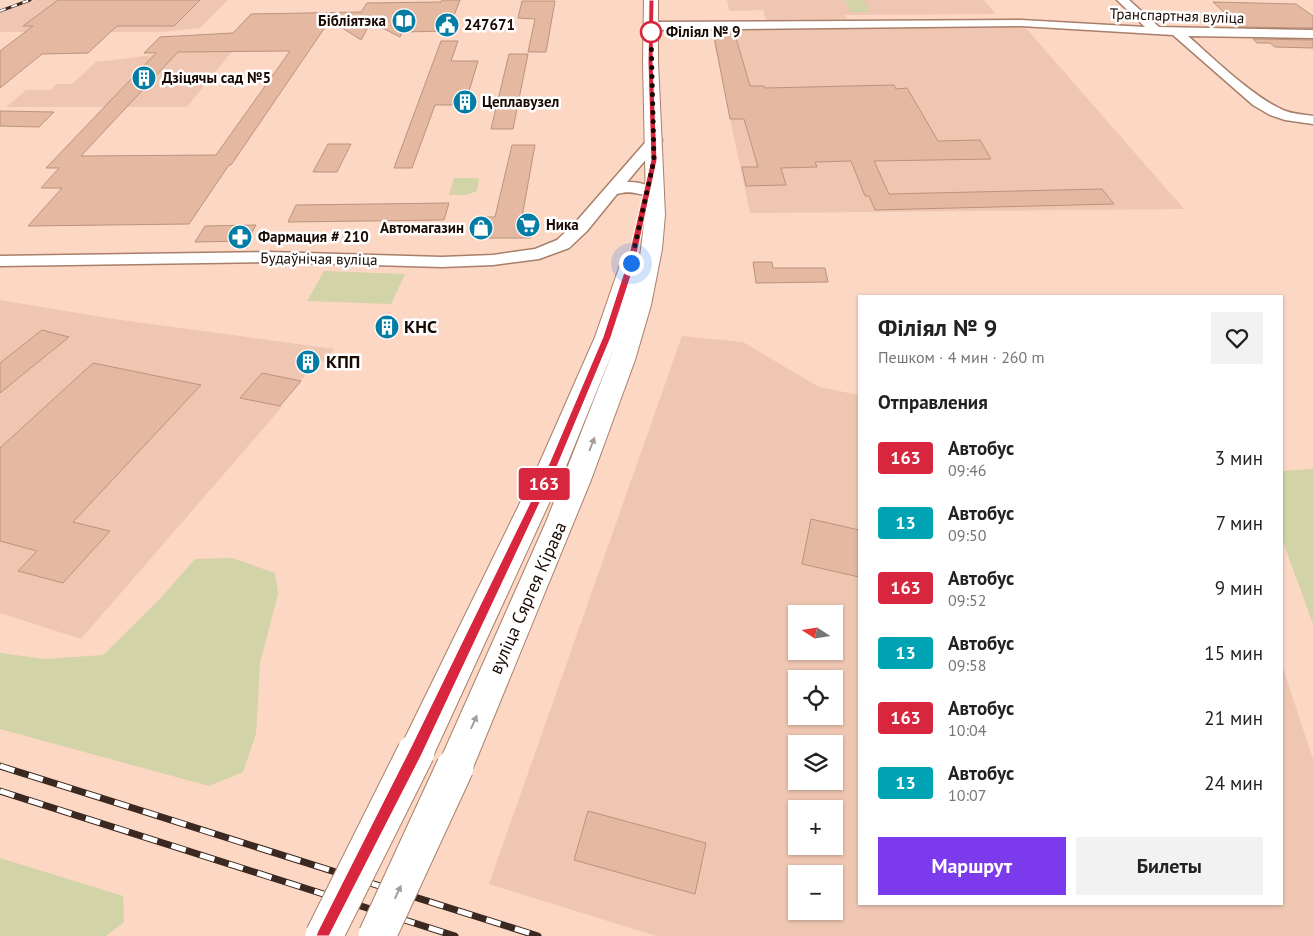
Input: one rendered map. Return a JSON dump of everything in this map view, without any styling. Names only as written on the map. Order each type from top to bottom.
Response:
[{"type":"main road","name":"вуліца Сяргея Кірава","points":[[324,936],[416,752],[553,464],[607,337],[641,226],[646,191],[649,154],[651,0]]},
{"type":"main road","name":"вуліца Сяргея Кірава","points":[[377,936],[454,767],[565,514],[608,400],[631,332],[648,267],[655,222],[649,154]]},
{"type":"street","points":[[1124,0],[1156,31]]},
{"type":"street","name":"Транспартная вуліца","points":[[651,26],[1021,23],[1176,32],[1313,34]]},
{"type":"street","points":[[1176,32],[1258,102],[1275,112],[1308,119]]},
{"type":"street","name":"Будаўнічая вуліца","points":[[0,261],[265,257],[442,262],[493,260],[539,254],[563,244],[581,228],[611,191],[649,154]]},
{"type":"street","points":[[611,191],[632,186],[646,191]]},
{"type":"shaded area","points":[[35,0],[228,0],[200,28],[161,32],[0,32],[0,13]]},
{"type":"shaded area","points":[[727,0],[984,0],[996,14],[845,15],[847,19],[766,20],[763,10],[729,11]]},
{"type":"shaded area","points":[[1024,26],[1184,209],[750,213],[711,28]]},
{"type":"shaded area","points":[[179,44],[238,44],[187,107],[6,107],[26,90],[50,90],[57,84],[72,84],[96,62],[170,53]]},
{"type":"shaded area","points":[[0,300],[114,319],[334,349],[325,361],[318,360],[280,406],[282,407],[81,639],[0,613]]},
{"type":"shaded area","points":[[682,336],[743,342],[819,387],[858,395],[858,905],[1283,905],[1283,668],[1313,759],[1313,936],[656,936],[489,884]]},
{"type":"green space","points":[[845,0],[864,0],[870,12],[850,12]]},
{"type":"green space","points":[[454,178],[479,178],[477,191],[466,195],[449,195]]},
{"type":"green space","points":[[324,271],[405,274],[391,304],[307,301]]},
{"type":"green space","points":[[1313,469],[1313,624],[1283,542],[1283,471]]},
{"type":"green space","points":[[232,558],[275,573],[278,594],[260,663],[256,734],[243,772],[209,786],[0,729],[0,653],[44,659],[103,655],[159,600],[195,559]]},
{"type":"green space","points":[[0,858],[123,896],[124,922],[106,936],[0,936]]},
{"type":"building","points":[[58,0],[200,0],[174,26],[117,26],[88,53],[42,54],[0,88],[0,51],[33,26],[23,26]]},
{"type":"building","points":[[442,0],[460,0],[448,31],[402,32],[400,37],[371,22],[361,40],[330,20],[189,224],[28,226],[62,188],[41,188],[59,168],[46,168],[156,53],[144,53],[160,37],[233,33],[251,14],[361,12],[367,3],[441,2]],"holes":[[[290,51],[216,155],[81,156],[178,52]]]},
{"type":"building","points":[[522,1],[555,1],[546,52],[528,52],[535,19],[518,18]]},
{"type":"building","points":[[1213,2],[1296,4],[1313,16],[1313,28],[1240,27]]},
{"type":"building","points":[[713,31],[734,31],[750,86],[764,86],[765,88],[894,85],[896,89],[907,88],[938,141],[980,140],[991,159],[874,161],[889,194],[1102,189],[1114,204],[875,210],[869,196],[865,196],[851,161],[815,162],[817,167],[781,168],[786,185],[746,186],[742,167],[758,167],[744,119],[730,119]]},
{"type":"building","points":[[1253,39],[1313,40],[1313,48],[1275,47],[1270,43],[1257,43]]},
{"type":"building","points":[[441,41],[458,41],[451,61],[478,61],[465,105],[435,105],[412,168],[394,168]]},
{"type":"building","points":[[509,54],[528,54],[513,129],[491,129]]},
{"type":"building","points":[[0,111],[54,112],[39,127],[0,126]]},
{"type":"building","points":[[328,144],[351,144],[337,172],[313,172]]},
{"type":"building","points":[[512,145],[535,145],[522,217],[534,217],[531,238],[476,238],[481,217],[495,217]]},
{"type":"building","points":[[449,203],[444,220],[288,222],[296,205]]},
{"type":"building","points":[[256,225],[247,241],[195,242],[205,226]]},
{"type":"building","points":[[753,262],[772,262],[773,268],[825,268],[828,282],[756,283]]},
{"type":"building","points":[[42,330],[69,337],[0,393],[0,363]]},
{"type":"building","points":[[93,363],[201,385],[73,522],[110,531],[63,583],[18,571],[37,551],[0,541],[0,448]]},
{"type":"building","points":[[262,373],[301,381],[280,406],[240,398]]},
{"type":"building","points":[[811,519],[858,530],[858,577],[802,564]]},
{"type":"building","points":[[588,811],[706,843],[695,894],[574,860]]},
{"type":"railway","points":[[0,11],[30,0]]},
{"type":"railway","points":[[0,766],[538,936]]},
{"type":"railway","points":[[0,791],[455,936]]},
{"type":"bus line","name":"163","points":[[324,936],[416,752],[553,464],[607,337],[641,226],[646,191],[654,160],[651,0]]},
{"type":"place","name":"Бібліятэка","points":[[404,21]]},
{"type":"place","name":"247671","points":[[447,25]]},
{"type":"place","name":"Філіял № 9","points":[[651,32]]},
{"type":"place","name":"Дзіцячы сад №5","points":[[144,78]]},
{"type":"place","name":"Цеплавузел","points":[[465,102]]},
{"type":"place","name":"Ника","points":[[528,225]]},
{"type":"place","name":"Автомагазин","points":[[481,228]]},
{"type":"place","name":"Фармация # 210","points":[[240,237]]},
{"type":"place","name":"КНС","points":[[387,327]]},
{"type":"place","name":"КПП","points":[[308,362]]},
{"type":"route","points":[[631,263],[641,226],[646,191],[654,160],[651,32]]}]
